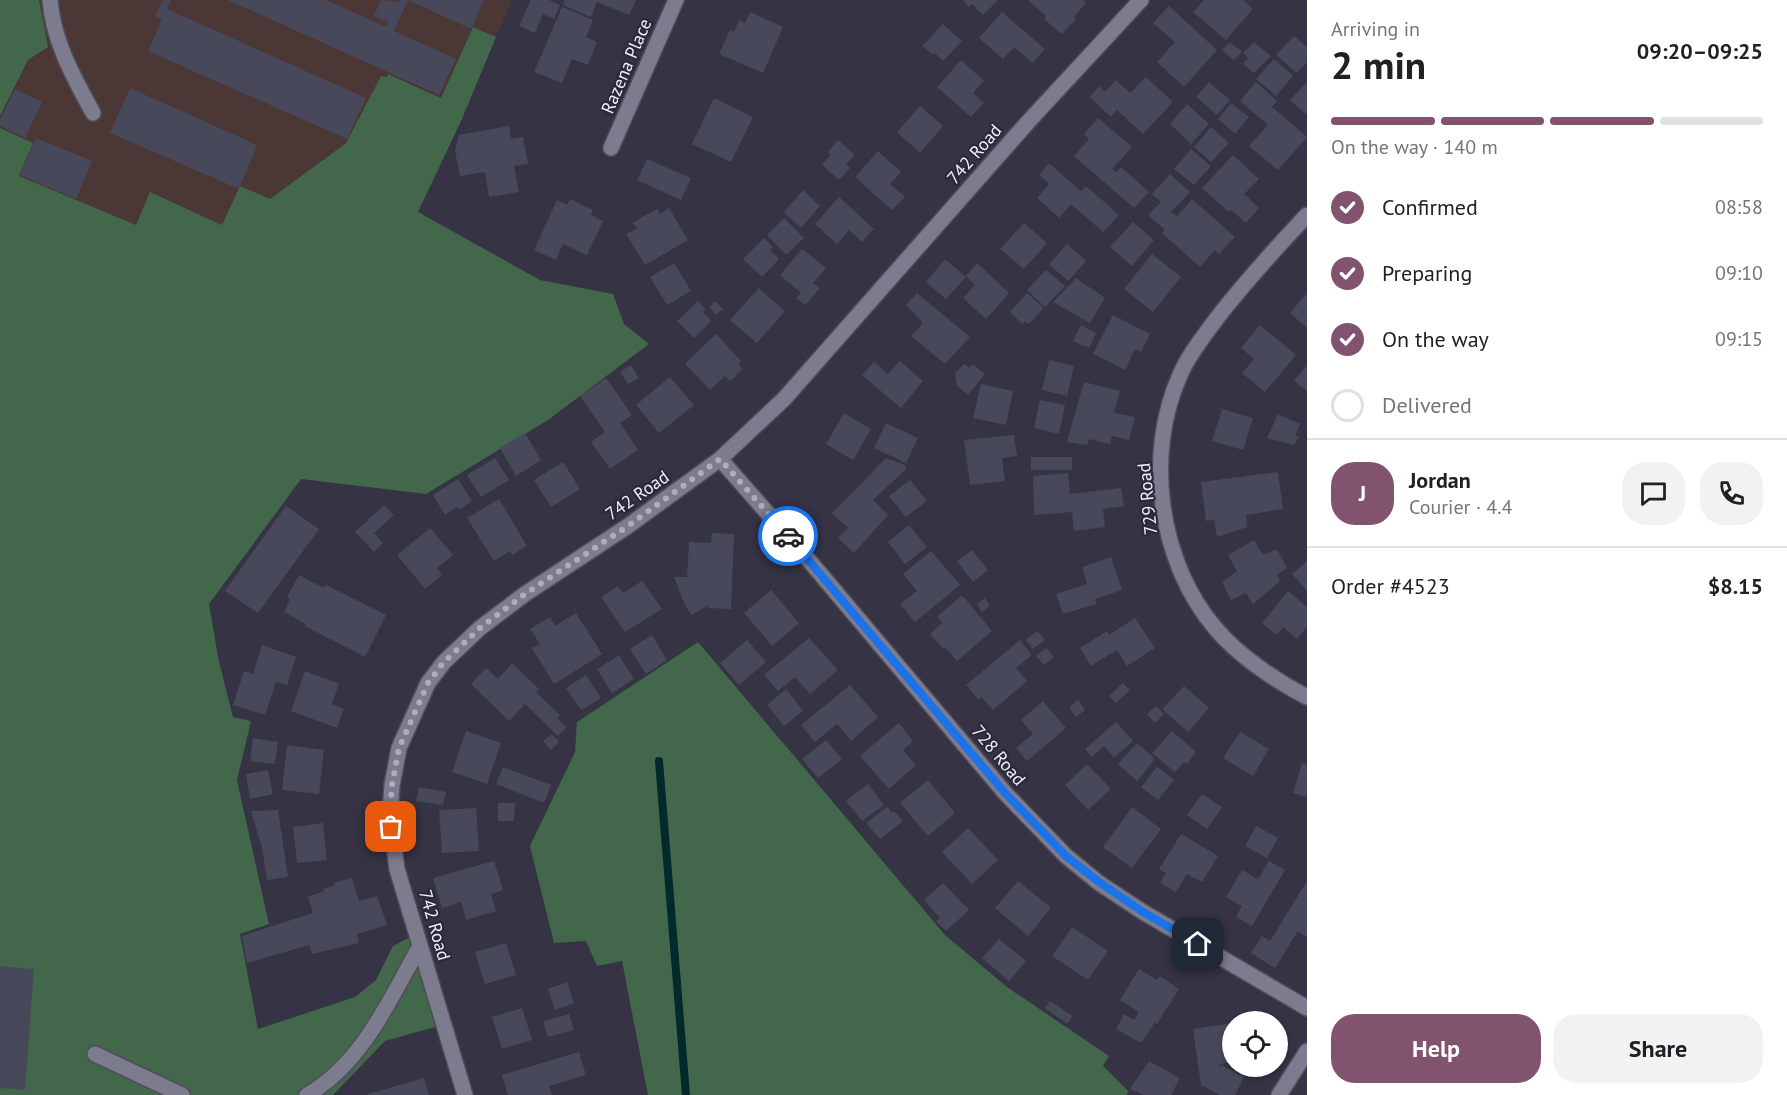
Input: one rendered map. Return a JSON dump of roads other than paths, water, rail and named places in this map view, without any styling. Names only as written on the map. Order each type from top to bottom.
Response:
[{"type":"street","points":[[50,0],[57,37],[70,71],[93,112]]},
{"type":"street","name":"Razena Place","points":[[612,148],[676,0]]},
{"type":"street","name":"742 Road","points":[[465,1095],[397,869],[390,815],[392,785],[399,748],[428,683],[444,662],[480,628],[525,594],[628,526],[720,459],[784,399],[1028,122],[1141,0]]},
{"type":"street","name":"729 Road","points":[[1307,215],[1252,274],[1224,309],[1199,342],[1180,375],[1169,407],[1162,441],[1161,476],[1170,538],[1193,595],[1216,630],[1253,663],[1284,685],[1307,697]]},
{"type":"street","name":"728 Road","points":[[720,459],[807,558],[1005,793],[1066,856],[1143,912],[1307,1008]]},
{"type":"street","points":[[307,1095],[344,1067],[370,1031],[420,946]]},
{"type":"street","points":[[1279,1095],[1307,1052]]},
{"type":"street","points":[[95,1054],[182,1095]]},
{"type":"waterway","points":[[659,761],[686,1095]]}]
